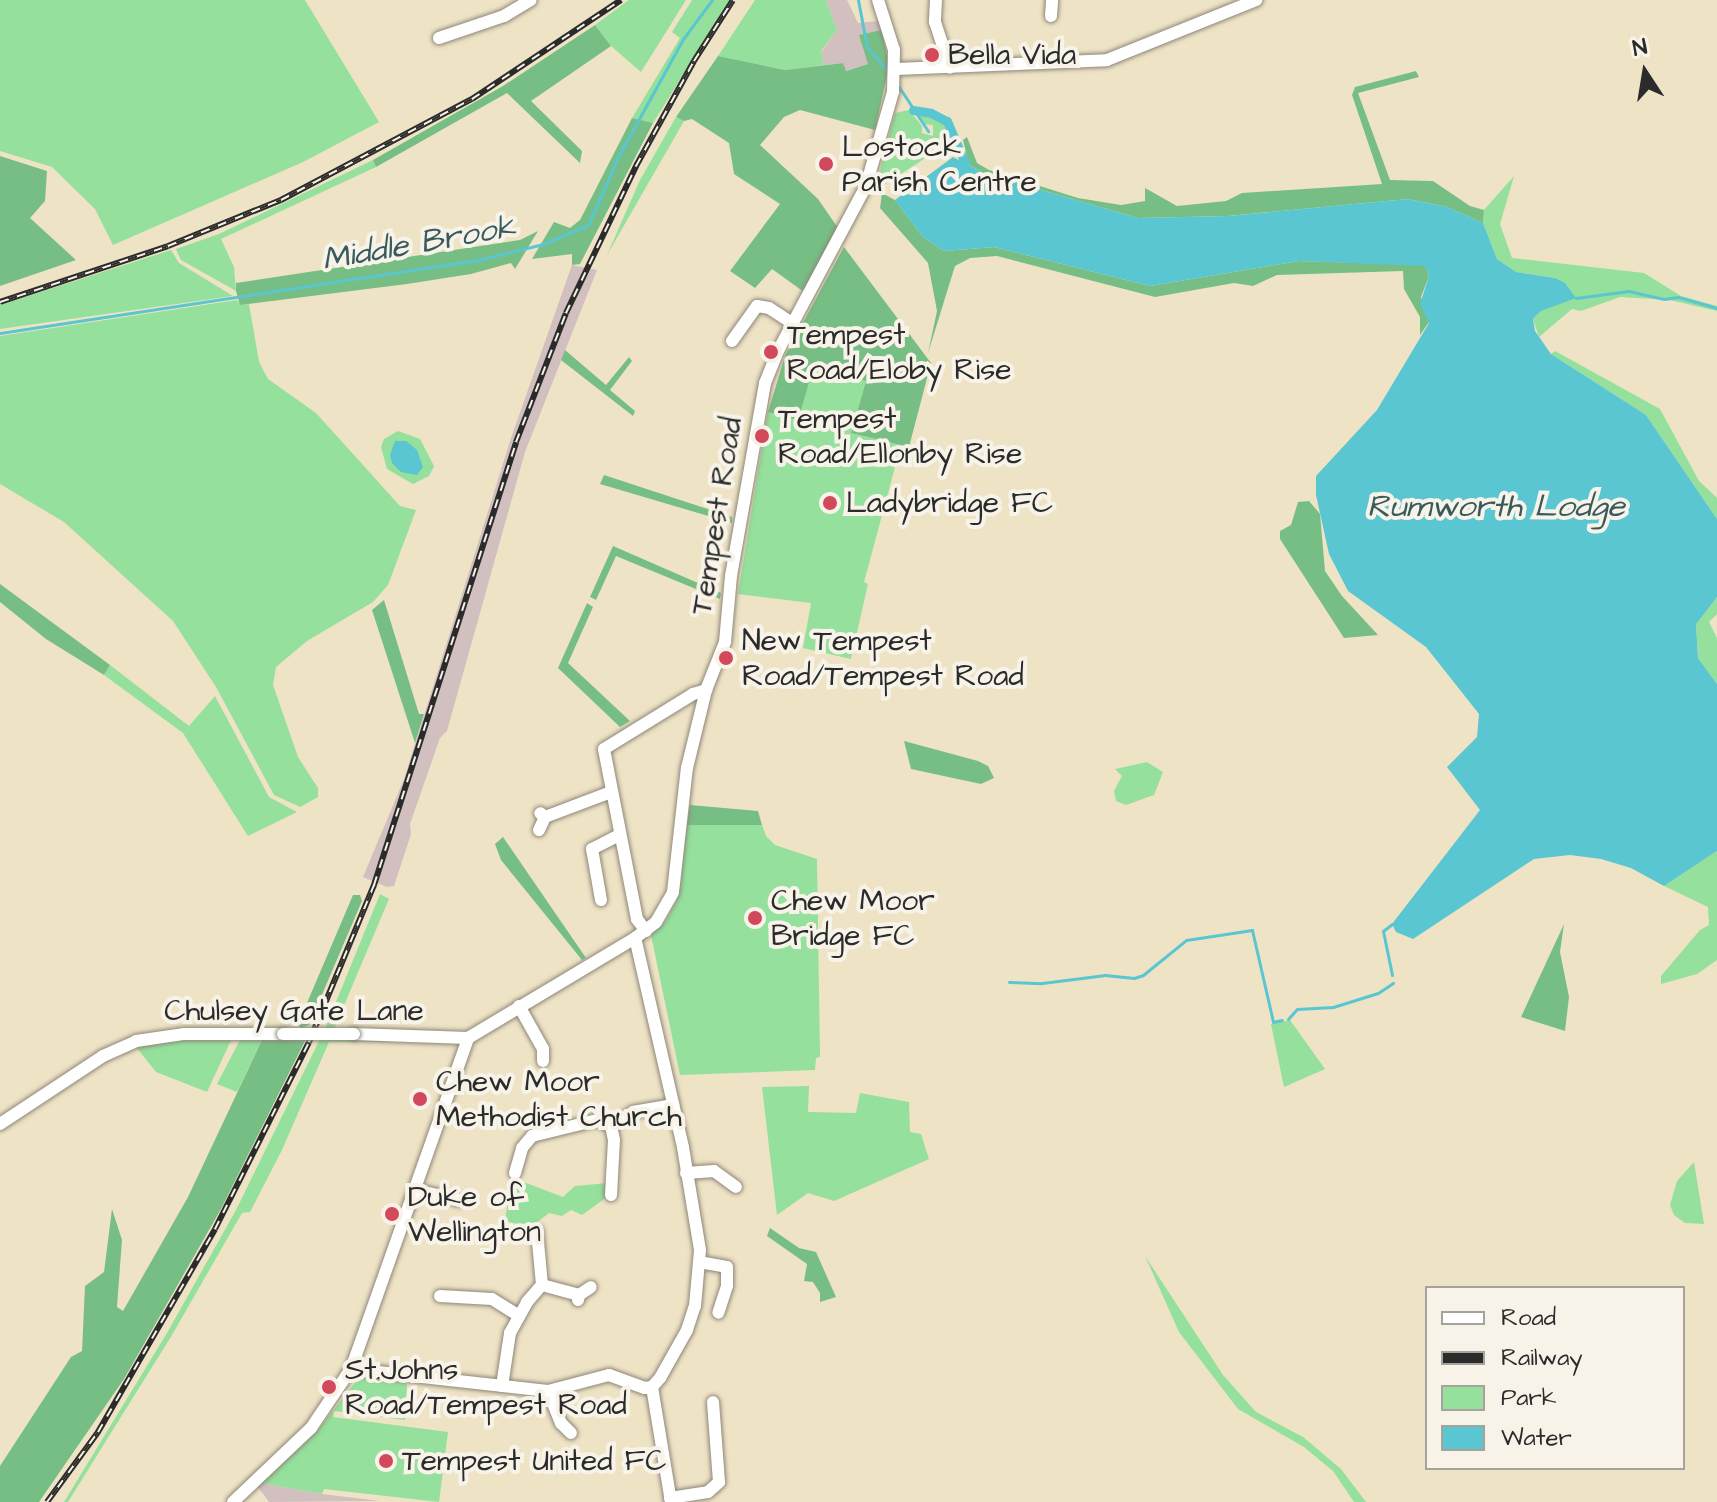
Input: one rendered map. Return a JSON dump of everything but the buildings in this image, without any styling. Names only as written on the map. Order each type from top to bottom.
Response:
[{"type":"street","points":[[439,38],[504,16],[531,0]]},
{"type":"street","points":[[878,0],[891,36],[896,69],[1107,60],[1256,0]]},
{"type":"street","points":[[936,0],[935,22],[950,68]]},
{"type":"street","points":[[1051,16],[1052,0]]},
{"type":"street","name":"Tempest Road","points":[[640,934],[660,917],[676,883],[687,768],[706,690],[725,642],[731,576],[761,400],[771,367],[792,323],[866,186],[896,69]]},
{"type":"street","points":[[732,341],[757,306],[769,308],[792,323]]},
{"type":"street","points":[[706,690],[693,694],[608,745],[603,753],[686,1173],[699,1262],[689,1324],[652,1387],[670,1500],[708,1492],[715,1489],[719,1482],[713,1402]]},
{"type":"street","points":[[539,830],[542,815],[611,792]]},
{"type":"street","points":[[601,900],[591,885],[592,849],[620,835]]},
{"type":"street","points":[[233,1502],[311,1428],[351,1369],[468,1038],[640,934]]},
{"type":"street","points":[[519,1006],[546,1054]]},
{"type":"street","name":"Chulsey Gate Lane","points":[[0,1124],[103,1056],[136,1041],[184,1034],[468,1038]]},
{"type":"street","points":[[515,1173],[522,1148],[537,1133],[569,1129],[591,1120],[611,1126],[633,1112],[673,1105]]},
{"type":"street","points":[[611,1126],[611,1195]]},
{"type":"street","points":[[686,1173],[727,1173],[736,1187]]},
{"type":"street","points":[[415,1190],[459,1200]]},
{"type":"street","points":[[502,1386],[508,1341],[519,1316],[542,1285],[537,1229]]},
{"type":"street","points":[[699,1262],[727,1267],[727,1286],[717,1313]]},
{"type":"street","points":[[542,1285],[579,1298],[591,1287]]},
{"type":"street","points":[[447,1294],[492,1299],[519,1316]]},
{"type":"street","points":[[351,1369],[548,1391],[609,1375],[639,1387],[652,1387]]},
{"type":"street","points":[[548,1391],[561,1423],[571,1433]]},
{"type":"shaded area","points":[[826,0],[847,0],[858,23],[879,21],[882,30],[868,64],[845,71],[843,63],[824,65],[821,52],[837,30]]},
{"type":"shaded area","points":[[572,265],[597,270],[525,452],[447,731],[440,738],[410,824],[411,834],[394,886],[387,887],[363,877],[404,779],[511,438]]},
{"type":"shaded area","points":[[261,1483],[380,1501],[269,1502],[258,1487]]},
{"type":"green space","points":[[0,0],[305,0],[379,122],[303,162],[113,245],[95,209],[52,167],[0,151]]},
{"type":"green space","points":[[629,0],[686,0],[641,72],[611,46],[595,25]]},
{"type":"green space","points":[[692,0],[730,0],[653,123],[632,118],[680,38],[672,32]]},
{"type":"green space","points":[[755,0],[826,0],[837,30],[821,51],[824,65],[785,70],[718,56]]},
{"type":"green space","points":[[595,25],[611,46],[531,101],[582,151],[580,163],[507,93],[376,167],[373,160],[503,86]]},
{"type":"green space","points":[[882,30],[889,66],[875,130],[800,110],[784,117],[760,145],[818,199],[838,228],[804,292],[772,269],[755,288],[730,271],[780,204],[734,174],[729,143],[692,119],[684,121],[676,117],[718,56],[785,70],[843,63],[846,71],[868,64],[859,35]]},
{"type":"green space","points":[[1416,71],[1419,77],[1358,93],[1390,180],[1433,181],[1470,206],[1484,210],[1483,223],[1447,207],[1408,199],[1228,216],[1138,218],[986,174],[969,165],[963,140],[967,137],[977,163],[989,170],[1078,198],[1121,205],[1145,201],[1145,188],[1177,206],[1226,201],[1242,193],[1382,184],[1352,95],[1355,87]]},
{"type":"green space","points":[[909,110],[922,126],[922,133],[933,136],[933,125],[925,124],[918,113],[942,121],[953,140],[875,191],[895,113]]},
{"type":"green space","points":[[676,117],[684,121],[607,255],[640,180]]},
{"type":"green space","points":[[632,118],[653,123],[580,264],[572,265],[572,254],[532,259],[554,222],[570,228],[580,220]]},
{"type":"green space","points":[[0,156],[47,171],[45,201],[30,218],[76,260],[0,286]]},
{"type":"green space","points":[[373,160],[376,167],[221,239],[234,267],[236,291],[181,260],[176,249],[219,234]]},
{"type":"green space","points":[[1514,176],[1500,224],[1512,258],[1644,273],[1681,296],[1717,306],[1717,311],[1670,300],[1620,297],[1581,311],[1572,309],[1539,337],[1533,319],[1541,311],[1575,297],[1555,278],[1516,272],[1497,259],[1483,223],[1484,210]]},
{"type":"green space","points":[[882,193],[895,200],[923,237],[944,251],[994,247],[1150,286],[1299,261],[1425,265],[1429,276],[1421,297],[1429,322],[1420,335],[1420,317],[1404,289],[1403,271],[1277,275],[1253,286],[1234,283],[1155,297],[997,256],[970,258],[955,266],[928,353],[937,311],[928,263],[880,208]]},
{"type":"green space","points":[[538,231],[515,269],[511,263],[471,274],[407,284],[240,305],[236,291],[236,283],[520,240]]},
{"type":"green space","points":[[844,247],[931,363],[909,447],[851,433],[866,381],[814,366],[798,420],[768,412],[785,356]]},
{"type":"green space","points":[[171,250],[179,263],[233,296],[0,329],[0,305]]},
{"type":"green space","points":[[237,300],[241,305],[249,304],[259,362],[268,379],[316,413],[400,506],[416,510],[388,585],[373,602],[307,641],[276,667],[273,685],[298,757],[318,788],[318,797],[300,807],[274,795],[216,687],[173,621],[64,522],[0,484],[0,336]]},
{"type":"green space","points":[[565,350],[606,385],[629,357],[632,361],[610,390],[635,411],[633,416],[561,360]]},
{"type":"green space","points":[[1555,351],[1660,409],[1699,481],[1717,498],[1717,519],[1646,415],[1551,354]]},
{"type":"green space","points":[[814,366],[866,381],[851,433],[901,445],[864,582],[868,584],[851,659],[803,648],[811,603],[738,594],[768,412],[798,419]]},
{"type":"green space","points":[[398,431],[420,439],[434,466],[429,476],[413,484],[387,469],[381,447],[384,439]]},
{"type":"green space","points":[[604,475],[732,517],[732,523],[600,484]]},
{"type":"green space","points":[[1309,501],[1320,514],[1325,571],[1342,596],[1378,635],[1344,638],[1280,539],[1280,531],[1291,525],[1298,502]]},
{"type":"green space","points":[[613,546],[721,593],[720,599],[616,556],[596,600],[590,597]]},
{"type":"green space","points":[[0,584],[110,665],[104,675],[46,639],[0,602]]},
{"type":"green space","points":[[1717,597],[1717,614],[1709,622],[1717,638],[1717,684],[1698,658],[1696,623]]},
{"type":"green space","points":[[384,600],[419,714],[424,714],[415,743],[372,610]]},
{"type":"green space","points":[[587,603],[593,607],[568,663],[630,721],[620,727],[558,668]]},
{"type":"green space","points":[[110,665],[189,726],[215,696],[269,797],[297,812],[248,836],[183,733],[104,675]]},
{"type":"green space","points":[[904,741],[978,761],[988,766],[994,778],[981,784],[911,769]]},
{"type":"green space","points":[[1147,762],[1163,772],[1154,795],[1126,805],[1116,801],[1114,791],[1122,776],[1115,769]]},
{"type":"green space","points":[[690,805],[758,811],[762,825],[687,825]]},
{"type":"green space","points":[[687,825],[762,825],[766,836],[775,845],[817,859],[820,1057],[816,1058],[815,1070],[680,1075],[651,935],[665,922],[676,902],[681,881],[684,829]]},
{"type":"green space","points":[[503,837],[586,958],[582,960],[501,860],[495,844]]},
{"type":"green space","points":[[1717,851],[1717,960],[1697,974],[1661,984],[1661,976],[1700,930],[1709,925],[1708,907],[1664,886]]},
{"type":"green space","points":[[380,894],[389,899],[334,1029],[325,1029]]},
{"type":"green space","points":[[353,895],[360,895],[362,901],[309,1025],[301,1028],[298,1024]]},
{"type":"green space","points":[[1564,924],[1560,952],[1569,997],[1565,1031],[1521,1017]]},
{"type":"green space","points":[[1290,1020],[1325,1069],[1284,1087],[1271,1024]]},
{"type":"green space","points":[[232,1038],[207,1092],[156,1072],[136,1047],[150,1041]]},
{"type":"green space","points":[[241,1038],[263,1038],[237,1092],[217,1084]]},
{"type":"green space","points":[[263,1038],[306,1039],[221,1209],[124,1379],[39,1502],[0,1502],[0,1466],[71,1357],[82,1351],[85,1286],[104,1272],[112,1209],[122,1240],[117,1307],[123,1311],[188,1197]]},
{"type":"green space","points":[[320,1039],[414,1042],[329,1042],[282,1150],[250,1212],[242,1213],[172,1335],[68,1502],[64,1502],[167,1333],[236,1210]]},
{"type":"green space","points":[[809,1086],[808,1112],[856,1113],[860,1093],[909,1102],[910,1132],[921,1134],[929,1159],[834,1201],[808,1193],[777,1215],[762,1087]]},
{"type":"green space","points":[[1694,1162],[1704,1224],[1685,1223],[1674,1215],[1670,1205],[1677,1181]]},
{"type":"green space","points":[[521,1181],[563,1197],[575,1186],[608,1183],[607,1197],[582,1215],[571,1210],[562,1216],[549,1213],[531,1227],[505,1221],[508,1200]]},
{"type":"green space","points":[[770,1228],[799,1248],[816,1252],[836,1297],[820,1302],[820,1293],[813,1282],[804,1281],[807,1264],[767,1236]]},
{"type":"green space","points":[[1145,1256],[1223,1375],[1256,1412],[1303,1437],[1341,1469],[1366,1502],[1354,1502],[1333,1471],[1304,1447],[1238,1409],[1179,1332]]},
{"type":"green space","name":"Tempest United FC","points":[[360,1376],[407,1382],[405,1420],[334,1411],[333,1417],[448,1432],[439,1502],[324,1489],[322,1494],[261,1483],[318,1430]]},
{"type":"water","name":"Rumworth Lodge","points":[[953,157],[986,174],[1138,218],[1229,216],[1408,199],[1447,207],[1483,223],[1497,259],[1516,272],[1555,278],[1565,283],[1576,298],[1541,311],[1533,319],[1535,331],[1551,354],[1646,415],[1717,519],[1717,597],[1696,624],[1698,658],[1717,684],[1717,851],[1664,886],[1631,868],[1601,859],[1570,855],[1534,859],[1413,939],[1396,932],[1392,924],[1480,810],[1447,767],[1477,737],[1479,714],[1426,647],[1348,591],[1329,554],[1316,495],[1316,476],[1377,410],[1429,323],[1420,304],[1429,276],[1425,266],[1299,261],[1150,286],[994,247],[944,251],[923,237],[895,200]]},
{"type":"water","points":[[395,441],[406,441],[417,450],[423,467],[417,475],[401,472],[392,463],[390,455]]},
{"type":"waterway","name":"Middle Brook","points":[[0,333],[482,259],[543,244],[588,225],[619,155],[683,39],[712,0]]},
{"type":"waterway","points":[[858,0],[867,47],[888,71]]},
{"type":"waterway","points":[[899,87],[928,131]]},
{"type":"waterway","points":[[913,110],[931,113],[947,121],[965,163]]},
{"type":"waterway","points":[[1576,298],[1629,291],[1664,299],[1678,297],[1717,308]]},
{"type":"waterway","points":[[1392,924],[1383,931],[1392,975]]},
{"type":"waterway","points":[[1009,982],[1042,983],[1105,975],[1134,978],[1143,975],[1186,940],[1252,930],[1273,1022],[1282,1020]]},
{"type":"waterway","points":[[1288,1019],[1297,1009],[1333,1007],[1378,993],[1393,983]]},
{"type":"railway","points":[[0,302],[168,246],[281,200],[472,99],[621,0]]},
{"type":"railway","points":[[47,1502],[98,1432],[215,1229],[309,1042],[374,885],[516,442],[566,313],[636,166],[694,61],[733,0]]},
{"type":"place","name":"Bella Vida","points":[[932,55]]},
{"type":"place","name":"Lostock Parish Centre","points":[[826,164]]},
{"type":"place","name":"Tempest Road/Eloby Rise","points":[[771,352]]},
{"type":"place","name":"Tempest Road/Ellonby Rise","points":[[762,436]]},
{"type":"place","name":"Ladybridge FC","points":[[830,503]]},
{"type":"place","name":"New Tempest Road/Tempest Road","points":[[726,658]]},
{"type":"place","name":"Chew Moor Bridge FC","points":[[755,918]]},
{"type":"place","name":"Chew Moor Methodist Church","points":[[420,1099]]},
{"type":"place","name":"Duke of Wellington","points":[[392,1214]]},
{"type":"place","name":"St.Johns Road/Tempest Road","points":[[329,1387]]},
{"type":"place","name":"Tempest United FC","points":[[386,1461]]}]
